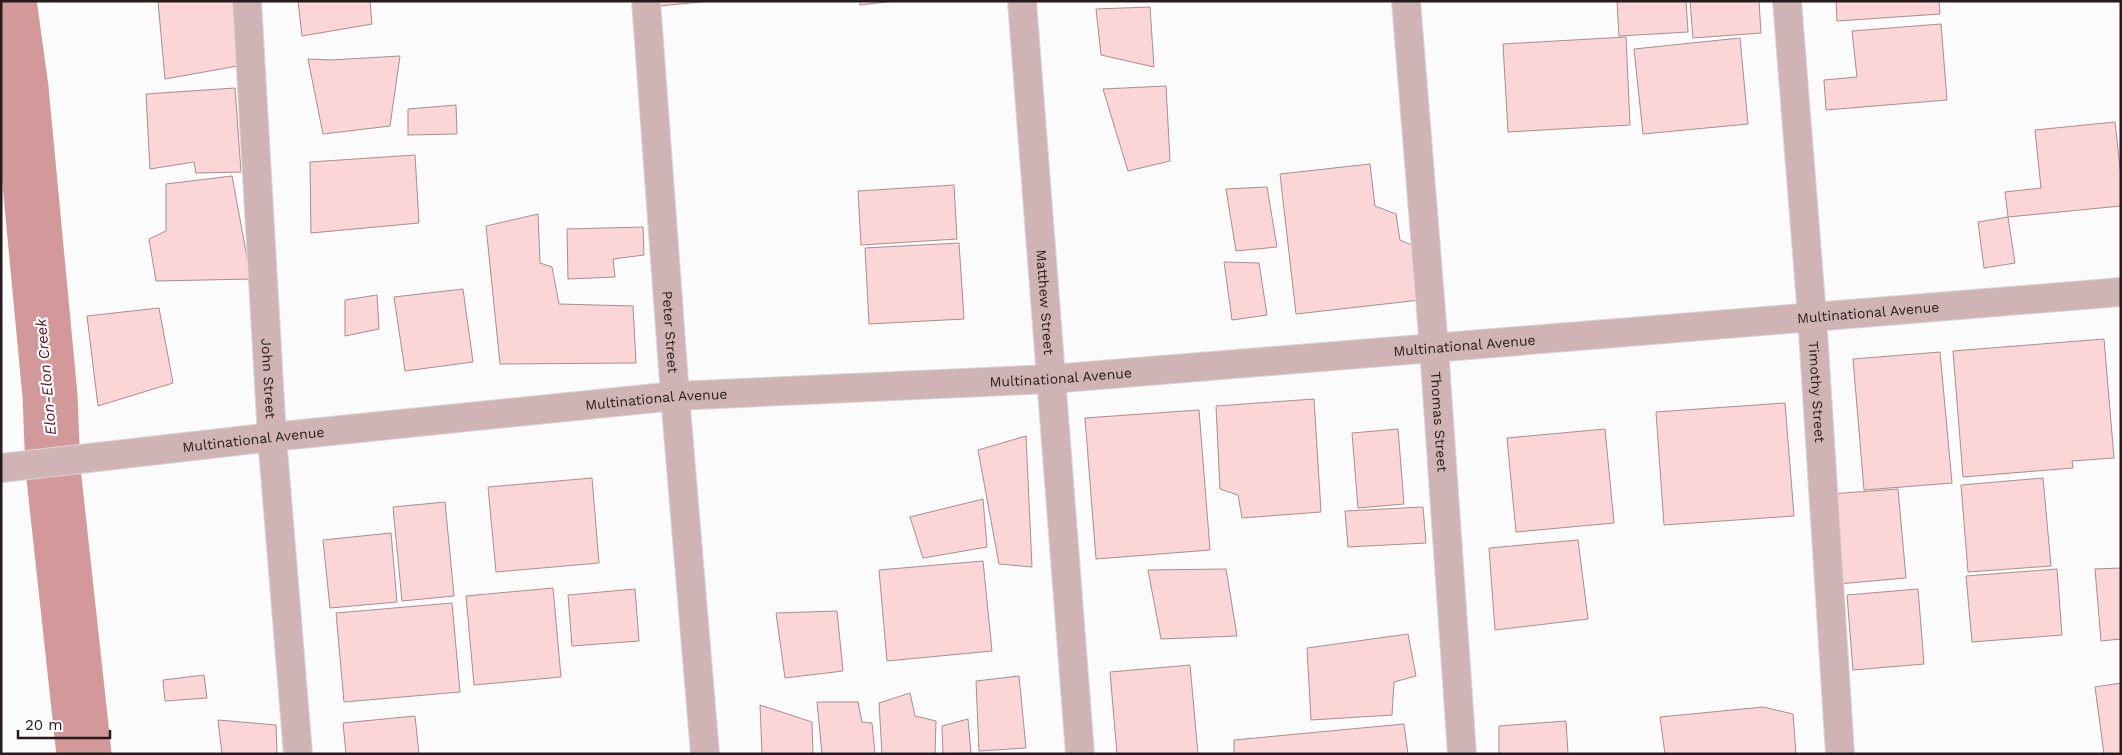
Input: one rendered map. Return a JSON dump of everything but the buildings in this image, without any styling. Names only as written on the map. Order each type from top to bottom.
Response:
[{"type":"street","name":"John Street","points":[[247,1],[272,437],[298,754]]},
{"type":"street","name":"Peter Street","points":[[646,1],[675,396],[705,754]]},
{"type":"street","name":"Matthew Street","points":[[1022,1],[1080,754]]},
{"type":"street","name":"Thomas Street","points":[[1406,1],[1434,348],[1462,754]]},
{"type":"street","name":"Timothy Street","points":[[1787,1],[1812,316],[1840,754]]},
{"type":"street","name":"Multinational Avenue","points":[[1,468],[272,437],[675,396],[1051,379],[2121,292]]},
{"type":"waterway","name":"Elon-Elon Creek","points":[[9,1],[21,88],[50,396],[53,469],[84,754]]}]
